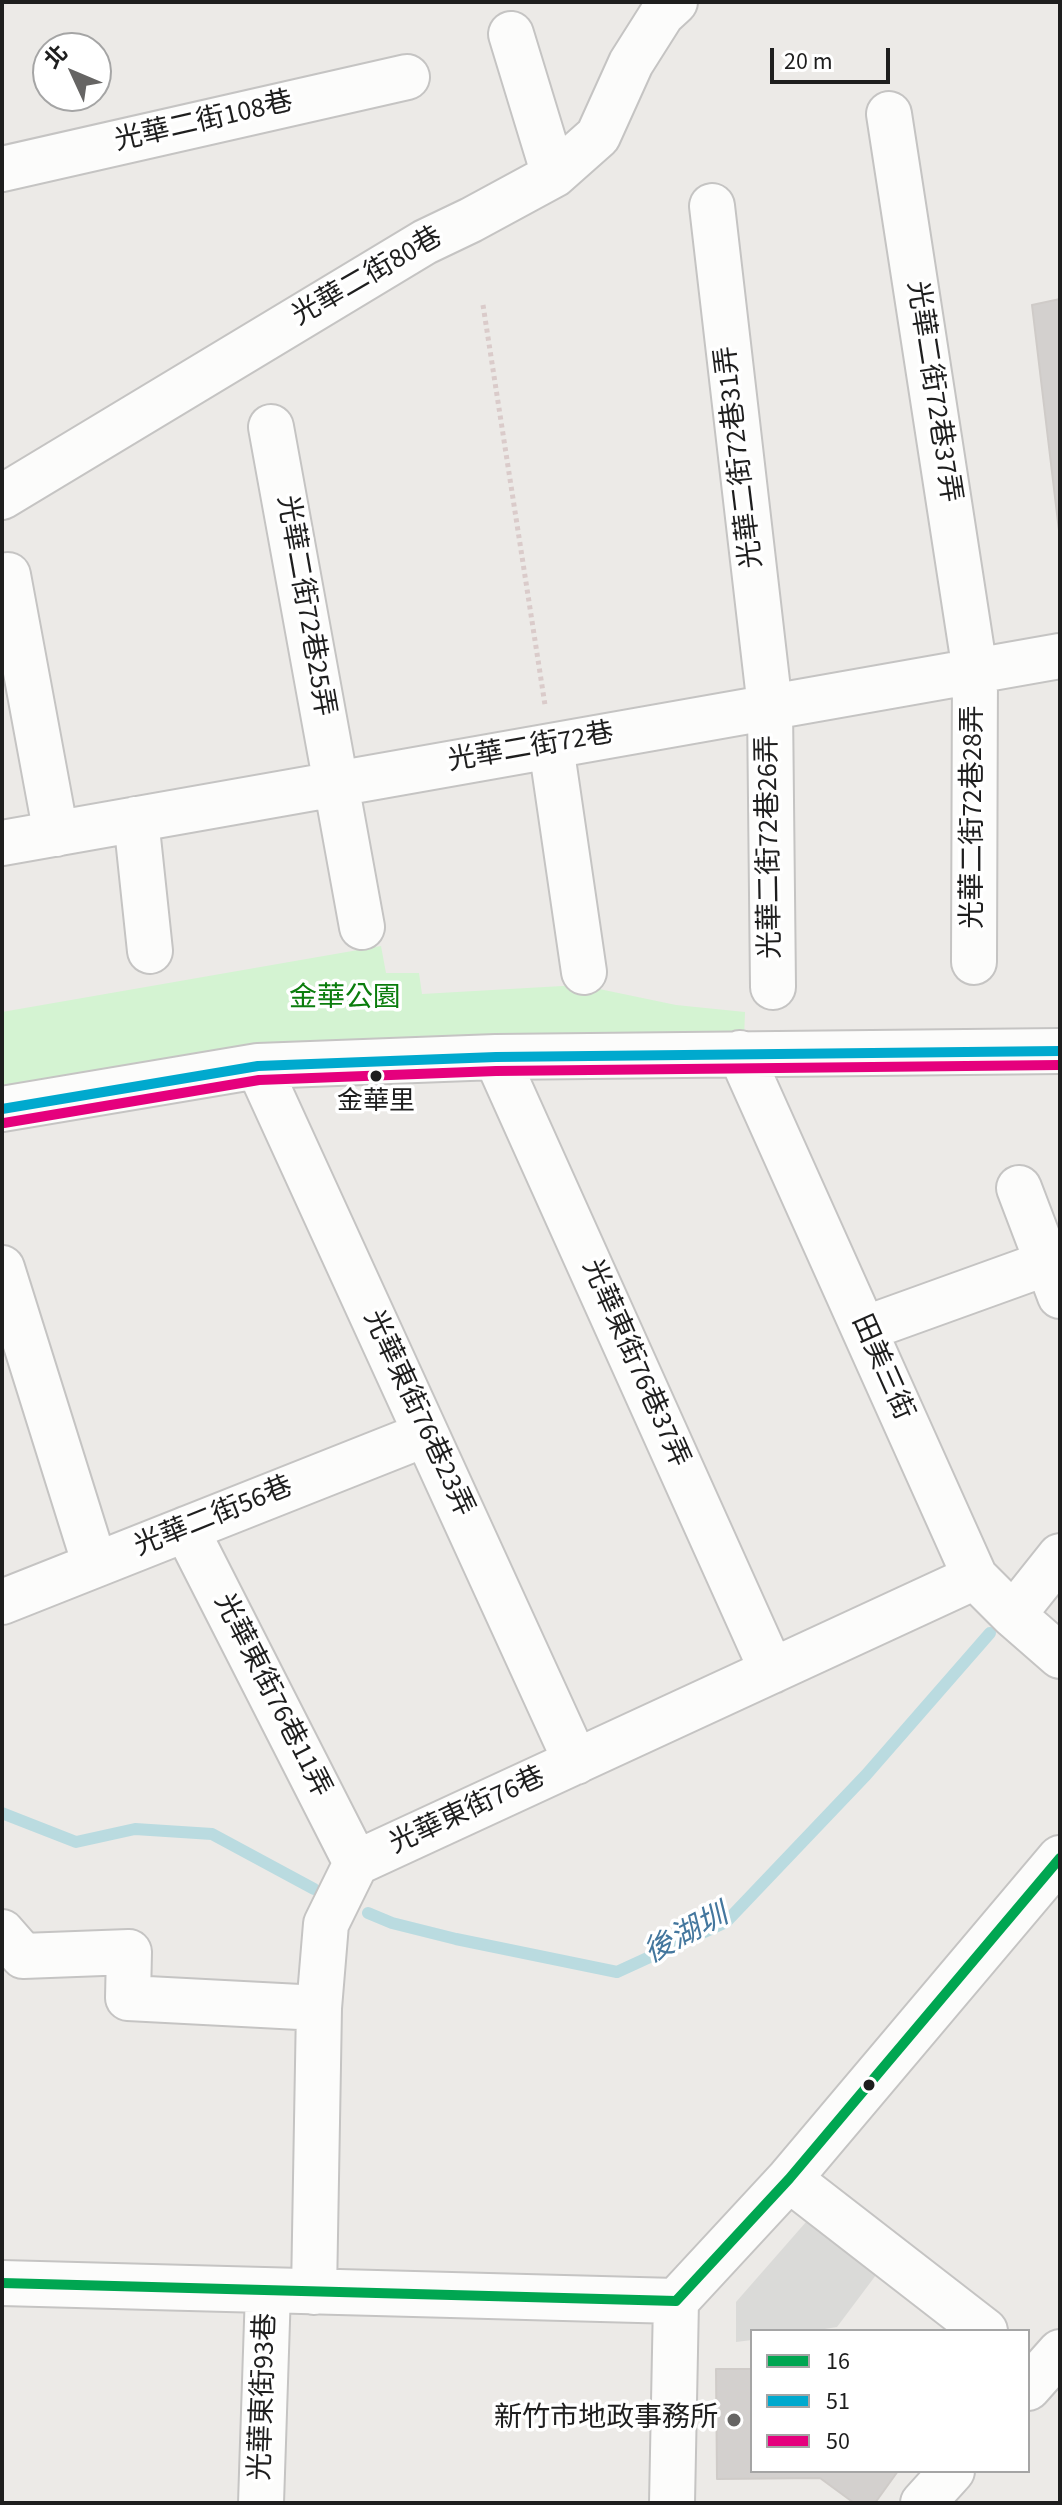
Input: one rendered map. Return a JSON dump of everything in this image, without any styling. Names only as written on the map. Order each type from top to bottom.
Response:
[{"type":"street","name":"光華二街80巷","points":[[2,497],[425,242],[554,175],[598,136],[631,63],[662,14],[675,2]]},
{"type":"street","points":[[511,34],[554,175]]},
{"type":"street","name":"光華二街108巷","points":[[2,169],[407,77]]},
{"type":"street","name":"光華二街72巷37弄","points":[[889,114],[975,671]]},
{"type":"street","name":"光華二街72巷31弄","points":[[712,206],[770,707]]},
{"type":"street","name":"光華二街72巷25弄","points":[[271,427],[362,927]]},
{"type":"street","points":[[8,575],[56,834]]},
{"type":"street","name":"光華二街72巷","points":[[2,843],[1060,656]]},
{"type":"street","name":"光華二街72巷28弄","points":[[974,962],[975,671]]},
{"type":"street","name":"光華二街72巷26弄","points":[[770,707],[773,987]]},
{"type":"street","points":[[551,746],[584,972]]},
{"type":"street","points":[[136,819],[150,951]]},
{"type":"street","points":[[2,1109],[258,1066],[496,1057],[1060,1051]]},
{"type":"street","name":"田美三街","points":[[740,1053],[975,1577],[1060,1656]]},
{"type":"street","name":"光華東街76巷37弄","points":[[496,1057],[772,1671]]},
{"type":"street","name":"光華東街76巷23弄","points":[[258,1066],[576,1762]]},
{"type":"street","points":[[864,1329],[1054,1280],[1019,1188]]},
{"type":"street","points":[[2,1268],[95,1565]]},
{"type":"street","name":"光華二街56巷","points":[[2,1602],[426,1434]]},
{"type":"street","name":"光華東街76巷11弄","points":[[186,1529],[356,1863]]},
{"type":"street","points":[[1013,1615],[1060,1556]]},
{"type":"street","name":"光華東街76巷","points":[[314,2292],[319,2008],[326,1924],[356,1863],[975,1577]]},
{"type":"street","points":[[672,2503],[676,2301],[789,2179],[1060,1858]]},
{"type":"street","points":[[2,1932],[23,1956],[129,1952],[128,1998],[319,2008]]},
{"type":"street","points":[[789,2179],[982,2329]]},
{"type":"street","points":[[2,2283],[676,2301]]},
{"type":"street","name":"光華東街93巷","points":[[261,2503],[268,2291]]},
{"type":"street","points":[[923,2503],[950,2473]]},
{"type":"path","points":[[483,305],[551,746]]},
{"type":"shaded area","points":[[813,2214],[879,2271],[837,2327],[750,2329],[750,2340],[736,2342],[736,2302]]},
{"type":"green space","name":"金華公園","points":[[381,946],[386,973],[419,973],[422,994],[580,985],[676,1005],[745,1012],[744,1039],[2,1088],[2,1012]]},
{"type":"building","points":[[1060,299],[1060,539],[1032,305]]},
{"type":"building","name":"新竹市地政事務所","points":[[716,2369],[750,2369],[750,2473],[897,2473],[875,2503],[854,2503],[820,2478],[717,2479]]},
{"type":"waterway","name":"後湖圳","points":[[368,1913],[392,1923],[456,1939],[617,1972],[726,1922],[866,1775],[990,1633]]},
{"type":"waterway","name":"後湖圳","points":[[2,1813],[76,1842],[135,1829],[212,1834],[314,1889]]},
{"type":"transit line","name":"51","points":[[2,1109],[258,1066],[496,1057],[1060,1051]]},
{"type":"transit line","name":"50","points":[[4,1123],[259,1080],[496,1071],[1060,1065]]},
{"type":"transit line","name":"16","points":[[676,2301],[789,2179],[1060,1858]]},
{"type":"transit line","name":"16","points":[[2,2283],[676,2301]]},
{"type":"place","name":"金華里","points":[[376,1076]]},
{"type":"place","name":"新竹市地政事務所","points":[[734,2420]]}]
